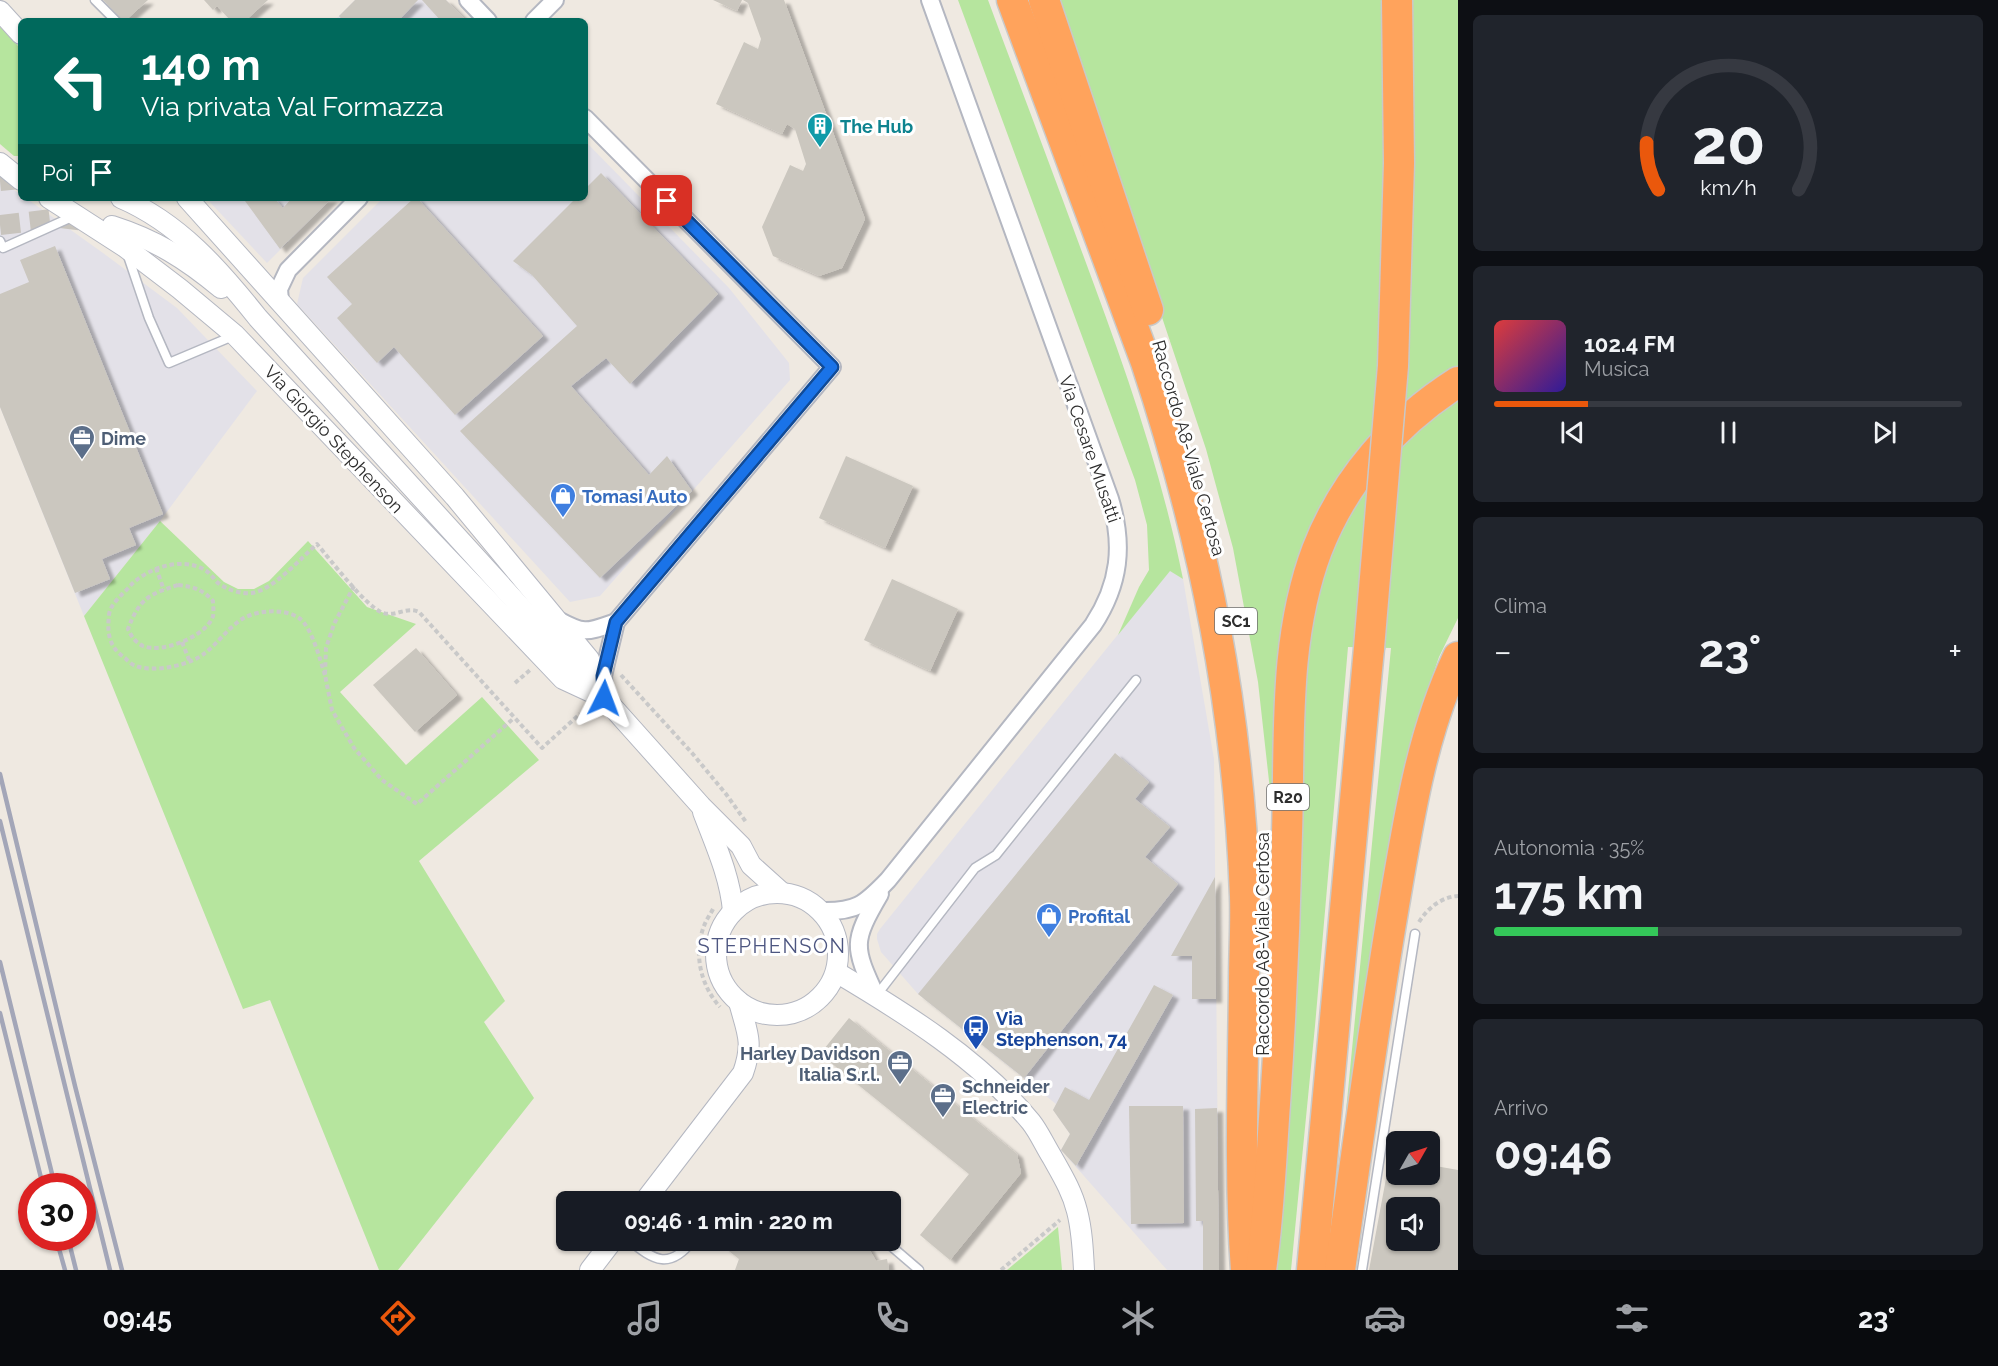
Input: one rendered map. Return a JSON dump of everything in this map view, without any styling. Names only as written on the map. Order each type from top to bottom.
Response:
[{"type":"highway","points":[[1012,0],[1160,405],[1181,471],[1212,600],[1232,725],[1242,838],[1245,899],[1242,1212],[1246,1270]]},
{"type":"highway","name":"Raccordo A8-Viale Certosa","points":[[1044,0],[1178,397],[1203,480],[1239,636],[1256,759],[1263,879],[1263,1055],[1254,1270]]},
{"type":"highway","points":[[1312,1270],[1393,366],[1399,163],[1397,0]]},
{"type":"highway","name":"R20","points":[[1261,1270],[1267,1225],[1284,954],[1291,678],[1299,615],[1317,551],[1338,504],[1396,429],[1458,382]]},
{"type":"highway","points":[[1340,1270],[1383,974],[1410,812],[1418,771],[1432,723],[1447,680],[1458,657]]},
{"type":"street","points":[[7,0],[23,18]]},
{"type":"street","points":[[468,0],[486,18]]},
{"type":"street","points":[[537,18],[555,0]]},
{"type":"street","name":"Via Cesare Musatti","points":[[821,911],[841,912],[854,909],[888,880],[1093,625],[1104,609],[1110,594],[1119,558],[1116,518],[1110,499],[930,0]]},
{"type":"street","points":[[0,11],[18,31]]},
{"type":"street","points":[[588,121],[832,367],[616,622],[603,676],[604,698]]},
{"type":"street","points":[[0,164],[18,178]]},
{"type":"street","name":"Via Giorgio Stephenson","points":[[53,201],[125,247],[235,335],[563,679],[604,698]]},
{"type":"street","points":[[127,201],[157,216],[197,249],[225,277],[258,318],[604,698]]},
{"type":"street","name":"Via Giorgio Stephenson","points":[[190,201],[455,497],[588,659],[604,698],[701,806],[741,846],[751,865],[781,892]]},
{"type":"street","points":[[280,301],[279,289],[288,270],[356,201]]},
{"type":"street","points":[[112,226],[140,235],[182,258],[258,318]]},
{"type":"street","points":[[555,619],[578,631],[592,630],[616,622]]},
{"type":"street","name":"Via Giorgio Stephenson","points":[[701,806],[726,873],[733,911]]},
{"type":"street","name":"Via Cesare Musatti","points":[[876,996],[861,963],[858,952],[859,937],[865,919],[888,880]]},
{"type":"street","points":[[652,1191],[743,1073],[749,1056],[750,1042],[731,1007],[715,962],[717,938],[723,924],[743,903],[761,894],[781,892],[803,898],[821,911],[834,932],[838,951],[836,972],[827,990],[813,1004],[795,1013],[776,1016],[731,1007]]},
{"type":"street","points":[[836,972],[934,1035],[984,1074],[1010,1098],[1032,1124],[1067,1183],[1077,1211],[1084,1270]]},
{"type":"street","points":[[590,1270],[605,1251]]},
{"type":"lane","points":[[95,0],[113,18]]},
{"type":"lane","points":[[0,241],[3,248],[74,216]]},
{"type":"lane","points":[[125,247],[149,318],[169,363],[235,335]]},
{"type":"lane","points":[[876,996],[975,868],[996,855],[1136,680]]},
{"type":"lane","points":[[1362,1270],[1415,934]]},
{"type":"lane","points":[[641,1251],[657,1260],[671,1259],[686,1251]]},
{"type":"lane","points":[[897,1251],[919,1270]]},
{"type":"path","points":[[514,718],[417,804],[382,780],[354,748],[332,710],[325,675],[310,632],[300,618],[282,612],[262,612],[243,618],[204,655],[190,662],[159,669],[136,666],[118,654],[108,640],[110,610],[134,581],[156,568],[189,565],[205,570],[219,584],[238,593],[254,593],[270,585],[316,544],[369,604],[381,612],[396,614],[410,610],[419,612],[542,748],[580,714]]},
{"type":"path","points":[[156,568],[164,590]]},
{"type":"path","points":[[178,585],[196,587],[206,593],[213,602],[213,615],[205,628],[182,642],[164,648],[144,646],[132,638],[128,628],[133,615],[145,598],[164,590],[178,585]]},
{"type":"path","points":[[325,675],[326,648],[334,624],[354,586]]},
{"type":"path","points":[[182,642],[190,662]]},
{"type":"path","points":[[515,683],[534,666]]},
{"type":"path","points":[[618,668],[620,674],[726,794],[750,830]]},
{"type":"path","points":[[1415,934],[1425,913],[1437,903],[1451,896],[1458,896]]},
{"type":"path","points":[[714,905],[704,926],[699,956],[709,993],[731,1007]]},
{"type":"path","points":[[1001,1270],[1060,1220]]},
{"type":"shaded area","points":[[355,0],[446,0],[464,18],[337,18]]},
{"type":"shaded area","points":[[588,144],[729,288],[789,363],[790,380],[600,596],[570,602],[297,304],[303,278],[380,201],[588,201]]},
{"type":"shaded area","points":[[0,180],[18,193],[18,201],[30,201],[177,308],[257,391],[160,521],[84,616],[0,407]]},
{"type":"shaded area","points":[[209,201],[329,201],[267,263]]},
{"type":"shaded area","points":[[1170,570],[1183,579],[1214,759],[1219,1270],[1167,1270],[1061,1150],[1070,1134],[1053,1110],[1056,1104],[918,994],[881,952],[877,939],[880,929]]},
{"type":"green space","points":[[958,0],[988,0],[1124,368],[1151,451],[1174,536],[1183,579],[1170,571],[1118,635],[1149,570],[1147,525],[1135,480]]},
{"type":"green space","points":[[1056,0],[1458,0],[1458,367],[1419,392],[1319,512],[1294,568],[1285,618],[1276,808],[1272,808],[1258,682],[1233,548],[1206,449]]},
{"type":"green space","points":[[0,27],[18,46],[18,156],[14,156],[0,144]]},
{"type":"green space","points":[[1458,393],[1458,618],[1439,657],[1412,735],[1399,805],[1354,1112],[1346,1111],[1391,648],[1348,647],[1291,1270],[1275,1270],[1303,642],[1333,533],[1410,431]]},
{"type":"green space","points":[[160,521],[224,582],[238,589],[254,589],[269,581],[308,541],[367,607],[416,624],[340,692],[406,765],[482,697],[539,760],[419,861],[505,1001],[484,1022],[534,1098],[398,1270],[379,1270],[270,1000],[243,1009],[84,616]]},
{"type":"green space","points":[[1058,1227],[1062,1270],[1007,1270]]},
{"type":"building","points":[[103,0],[148,0],[128,18],[120,18]]},
{"type":"building","points":[[204,0],[268,0],[248,18],[228,18],[217,6],[213,10]]},
{"type":"building","points":[[355,0],[418,0],[401,18],[341,18],[339,16]]},
{"type":"building","points":[[422,0],[446,0],[464,18],[438,18]]},
{"type":"building","points":[[713,0],[742,0],[737,11]]},
{"type":"building","name":"The Hub","points":[[743,0],[784,0],[865,219],[842,268],[819,276],[773,256],[762,227],[790,165],[803,171],[806,164],[795,129],[787,124],[782,134],[716,104],[744,42],[758,49],[761,39],[748,3]]},
{"type":"building","points":[[601,173],[718,294],[630,384],[606,358],[571,386],[649,475],[667,456],[692,491],[600,578],[460,431],[577,326],[532,275],[513,261],[573,201],[588,201],[588,186]]},
{"type":"building","points":[[245,201],[277,201],[283,208],[289,201],[329,201],[280,249]]},
{"type":"building","points":[[411,201],[420,201],[543,336],[455,415],[394,347],[377,363],[337,318],[352,304],[327,277]]},
{"type":"building","name":"Dime","points":[[55,246],[163,514],[129,528],[136,545],[102,559],[110,579],[75,593],[0,407],[0,294],[29,282],[20,260]]},
{"type":"building","points":[[846,456],[913,486],[885,548],[819,518]]},
{"type":"building","points":[[892,579],[958,609],[930,671],[864,640]]},
{"type":"building","points":[[416,648],[457,695],[415,732],[373,685]]},
{"type":"building","name":"Profital","points":[[1115,753],[1149,782],[1135,799],[1170,827],[1145,857],[1178,884],[1024,1078],[918,994]]},
{"type":"building","points":[[1215,877],[1216,999],[1192,999],[1192,956],[1171,956]]},
{"type":"building","points":[[1154,985],[1173,995],[1076,1166],[1061,1150],[1070,1134],[1053,1110],[1065,1087],[1089,1100]]},
{"type":"building","points":[[849,1018],[1017,1154],[1021,1173],[950,1260],[920,1235],[969,1174],[820,1054]]},
{"type":"building","points":[[1129,1106],[1183,1106],[1184,1223],[1131,1224]]},
{"type":"building","points":[[1217,1108],[1219,1270],[1203,1270],[1203,1221],[1196,1221],[1195,1109]]},
{"type":"building","points":[[1440,1167],[1458,1170],[1458,1270],[1369,1270],[1386,1179],[1386,1185],[1440,1185]]},
{"type":"building","points":[[729,1251],[870,1251],[876,1261],[887,1259],[889,1270],[735,1270],[739,1259]]},
{"type":"tunnel","points":[[0,181],[18,179]]},
{"type":"tunnel","points":[[0,225],[61,218],[84,221]]},
{"type":"railway","points":[[0,774],[122,1270]]},
{"type":"railway","points":[[0,821],[110,1270]]},
{"type":"railway","points":[[0,962],[52,1173]]},
{"type":"railway","points":[[0,1013],[40,1173]]},
{"type":"railway","points":[[60,1251],[65,1270]]},
{"type":"railway","points":[[71,1251],[76,1270]]},
{"type":"place","name":"The Hub","points":[[820,149]]},
{"type":"place","name":"Dime","points":[[82,461]]},
{"type":"place","name":"Tomasi Auto","points":[[563,519]]},
{"type":"place","name":"Profital","points":[[1049,939]]},
{"type":"place","name":"Via Stephenson, 74","points":[[976,1051]]},
{"type":"place","name":"Harley Davidson Italia S.r.l.","points":[[900,1086]]},
{"type":"place","name":"Schneider Electric","points":[[943,1119]]},
{"type":"district","name":"STEPHENSON","points":[[772,946]]},
{"type":"route","points":[[604,698],[603,676],[616,622],[832,367],[667,201]]}]
